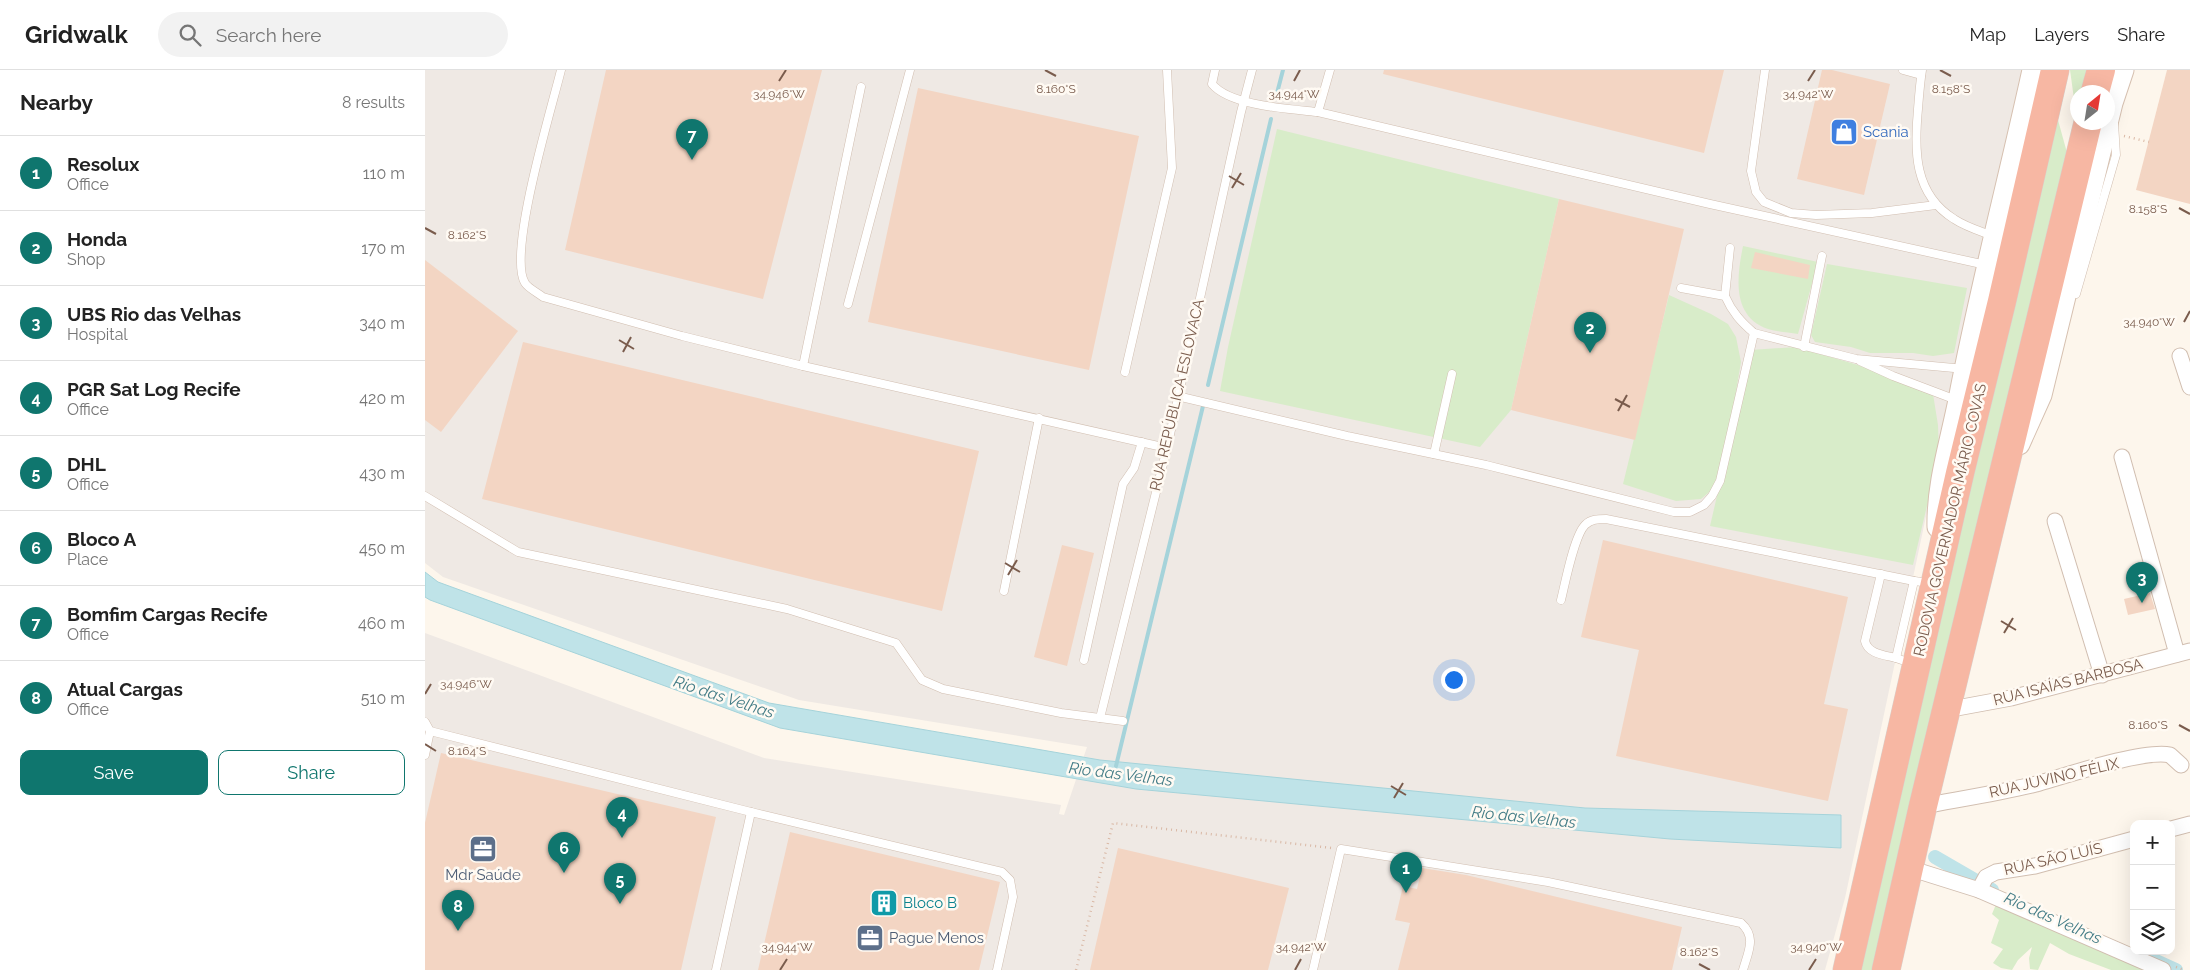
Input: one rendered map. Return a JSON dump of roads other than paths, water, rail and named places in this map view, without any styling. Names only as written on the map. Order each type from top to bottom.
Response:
[{"type":"highway","name":"RODOVIA GOVERNADOR MÁRIO COVAS","points":[[1847,970],[1906,662],[1929,578],[2055,70]]},
{"type":"highway","points":[[2101,70],[2103,85]]},
{"type":"highway","points":[[1886,970],[1923,806],[2085,130]]},
{"type":"main road","points":[[1929,578],[1938,524],[1940,496],[1965,369],[1993,236],[2033,70]]},
{"type":"main road","points":[[2113,85],[2123,70]]},
{"type":"main road","points":[[2001,483],[2041,395],[2097,130]]},
{"type":"street","points":[[2180,356],[2189,379]]},
{"type":"street","points":[[2122,458],[2183,652]]},
{"type":"street","points":[[2055,521],[2102,674]]},
{"type":"street","name":"RUA ISAÍAS BARBOSA","points":[[1946,710],[2011,698],[2183,652]]},
{"type":"street","name":"RUA JUVINO FÉLIX","points":[[1923,806],[2033,784],[2152,755],[2170,755],[2181,765]]},
{"type":"street","points":[[2175,829],[2190,824]]},
{"type":"street","name":"RUA SÃO LUÍS","points":[[1981,886],[1986,877],[1996,872],[2035,866],[2130,841]]},
{"type":"street","points":[[1909,868],[1981,886],[2163,970]]},
{"type":"lane","points":[[561,70],[526,213],[520,260],[525,283],[543,297],[682,336],[803,366],[1167,448]]},
{"type":"lane","points":[[848,304],[910,70]]},
{"type":"lane","points":[[1125,372],[1172,168],[1167,70]]},
{"type":"lane","points":[[1215,70],[1212,84],[1216,89],[1229,96],[1243,100],[1318,112],[1701,202],[1987,266]]},
{"type":"lane","name":"RUA REPÚBLICA ESLOVACA","points":[[1100,718],[1167,448],[1243,100],[1252,70]]},
{"type":"lane","points":[[1318,112],[1331,70]]},
{"type":"lane","points":[[1765,70],[1751,171],[1756,192],[1764,202],[1791,213],[1816,215],[1872,213],[1936,205]]},
{"type":"lane","points":[[1903,70],[1922,72],[1916,153],[1921,181],[1936,205],[1954,220],[1993,236]]},
{"type":"lane","points":[[803,366],[861,87]]},
{"type":"lane","points":[[2074,298],[2116,155],[2114,130]]},
{"type":"lane","points":[[1730,248],[1725,296],[1730,308],[1740,321],[1754,333],[1856,359],[1965,369]]},
{"type":"lane","points":[[1804,347],[1822,256]]},
{"type":"lane","points":[[1681,288],[1725,296]]},
{"type":"lane","points":[[2041,395],[2071,307]]},
{"type":"lane","points":[[1177,396],[1486,465],[1646,506],[1674,512],[1697,510],[1712,496],[1719,481],[1754,333]]},
{"type":"lane","points":[[1856,359],[1893,376],[1959,401]]},
{"type":"lane","points":[[1434,454],[1452,374]]},
{"type":"lane","points":[[1004,591],[1039,418]]},
{"type":"lane","points":[[1084,660],[1123,484],[1134,468],[1142,442]]},
{"type":"lane","points":[[425,496],[518,552],[787,609],[834,622],[896,643],[922,680],[943,689],[1061,713],[1123,722]]},
{"type":"lane","points":[[1561,600],[1578,536],[1584,526],[1594,519],[1607,519],[1881,574],[1929,578]]},
{"type":"lane","points":[[1881,574],[1865,641],[1866,647],[1872,652],[1906,662]]},
{"type":"lane","points":[[425,722],[431,731],[751,812],[1002,872],[1010,880],[1013,897],[997,970]]},
{"type":"lane","points":[[425,755],[431,731]]},
{"type":"lane","points":[[716,970],[751,812]]},
{"type":"lane","points":[[1313,970],[1341,849],[1548,882],[1741,923],[1749,929],[1751,940],[1743,970]]},
{"type":"water","points":[[425,572],[438,582],[769,703],[1100,760],[1585,808],[1841,815],[1841,848],[1670,839],[1136,789],[780,728],[430,600],[425,597]]},
{"type":"waterway","points":[[1276,97],[1283,70]]},
{"type":"waterway","points":[[1208,385],[1271,119]]},
{"type":"waterway","points":[[1116,766],[1203,406]]},
{"type":"waterway","name":"Rio das Velhas","points":[[1935,857],[1992,890]]},
{"type":"waterway","name":"Rio das Velhas","points":[[2154,960],[2176,970]]},
{"type":"place","name":"Scania","points":[[1844,132]]},
{"type":"place","name":"Bomfim Cargas Recife","points":[[692,160]]},
{"type":"place","name":"Honda","points":[[1590,353]]},
{"type":"place","name":"UBS Rio das Velhas","points":[[2142,603]]},
{"type":"place","name":"PGR Sat Log Recife","points":[[622,838]]},
{"type":"place","name":"Mdr Saúde","points":[[483,849]]},
{"type":"place","name":"Bloco A","points":[[564,873]]},
{"type":"place","name":"Resolux","points":[[1406,893]]},
{"type":"place","name":"Bloco B","points":[[884,903]]},
{"type":"place","name":"DHL","points":[[620,904]]},
{"type":"place","name":"Atual Cargas","points":[[458,931]]},
{"type":"place","name":"Pague Menos","points":[[870,938]]}]
